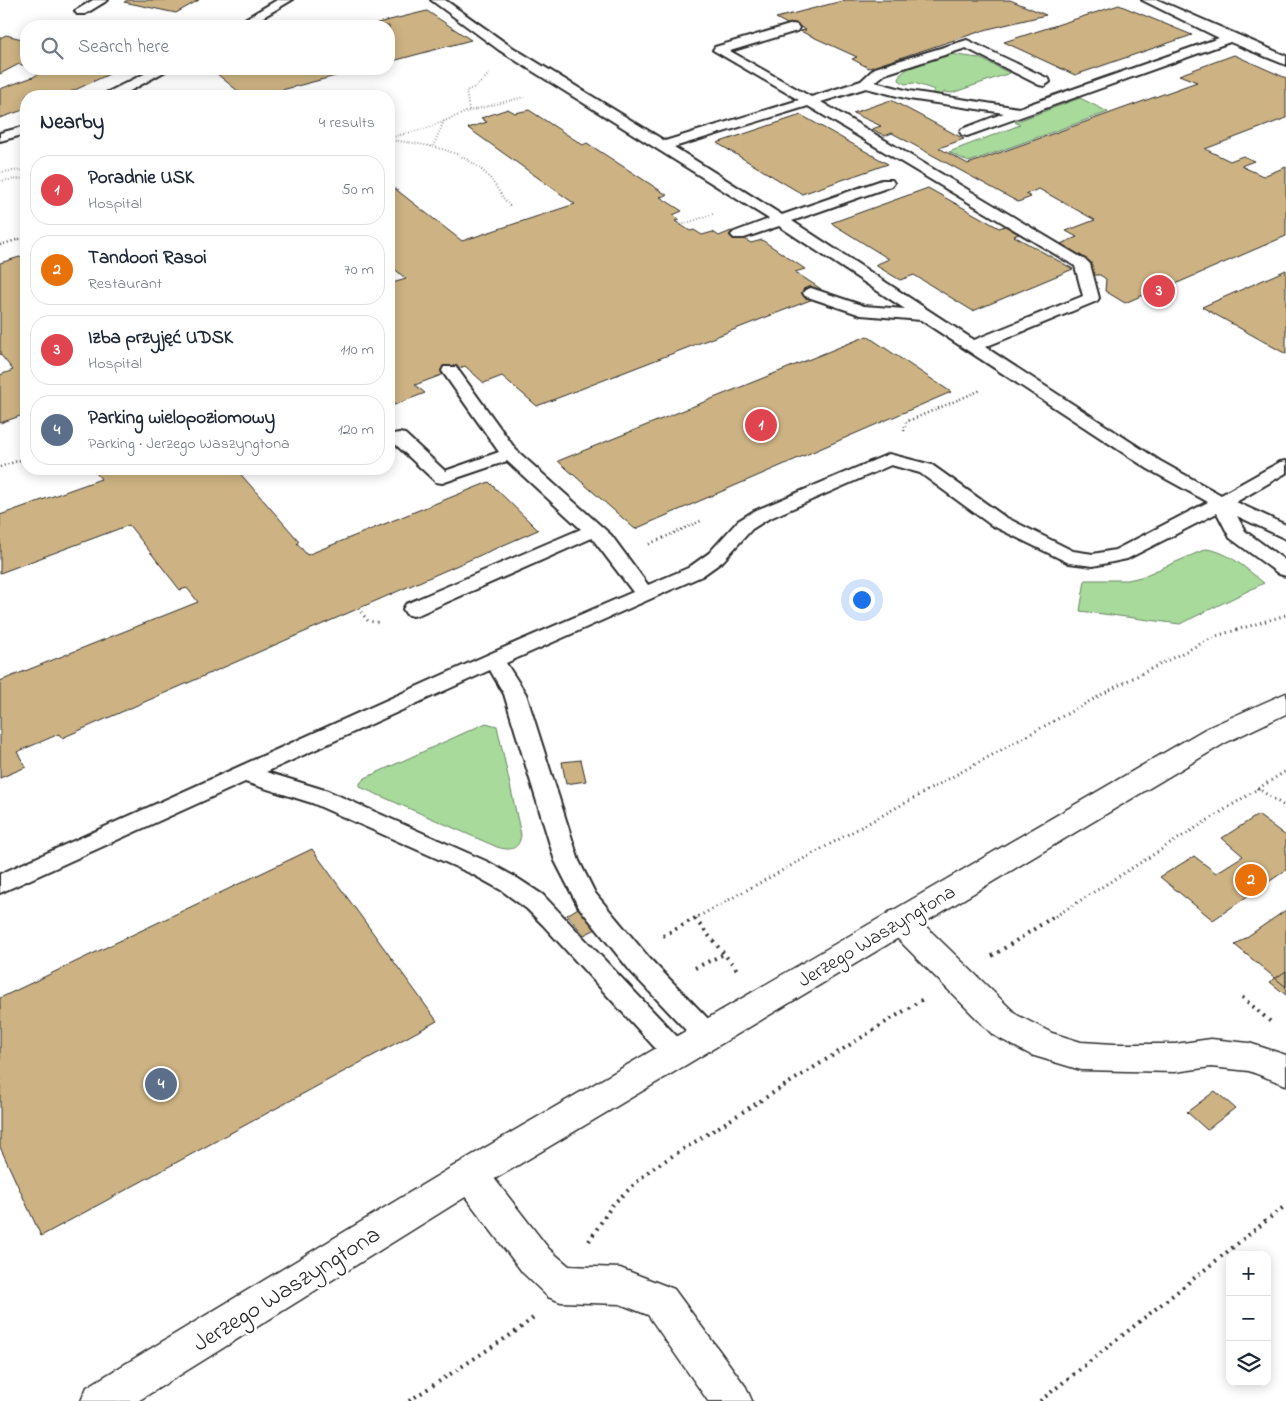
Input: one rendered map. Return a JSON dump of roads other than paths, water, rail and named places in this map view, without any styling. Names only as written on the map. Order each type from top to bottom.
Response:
[{"type":"street","name":"Jerzego Waszyngtona","points":[[101,1401],[470,1175],[900,921],[1215,736],[1286,703]]},
{"type":"street","points":[[900,921],[1005,1026],[1043,1045],[1081,1056],[1140,1059],[1211,1053],[1249,1057],[1286,1070]]},
{"type":"street","points":[[470,1175],[536,1261],[561,1284],[620,1286],[661,1302],[732,1401]]},
{"type":"lane","points":[[81,11],[102,0]]},
{"type":"lane","points":[[250,20],[286,0]]},
{"type":"lane","points":[[437,0],[503,47],[571,87],[781,220],[1154,465],[1221,502],[1270,523],[1286,533]]},
{"type":"lane","points":[[1148,0],[1230,38],[1286,61]]},
{"type":"lane","points":[[792,28],[719,50],[808,100],[1082,264],[1091,298],[974,346]]},
{"type":"lane","points":[[967,132],[1230,38]]},
{"type":"lane","points":[[664,146],[808,100],[866,84],[880,70],[967,44],[1044,82]]},
{"type":"lane","points":[[123,90],[151,75]]},
{"type":"lane","points":[[866,84],[909,95],[1019,112]]},
{"type":"lane","points":[[0,137],[20,132]]},
{"type":"lane","points":[[739,235],[887,183]]},
{"type":"lane","points":[[811,292],[861,310],[926,315]]},
{"type":"lane","points":[[450,371],[510,454],[604,539],[645,594]]},
{"type":"lane","points":[[399,438],[442,478],[510,454]]},
{"type":"lane","points":[[0,884],[494,660],[695,572],[716,557],[745,525],[762,515],[889,459],[926,469],[998,521],[1069,558],[1093,560],[1120,555],[1188,521],[1286,466]]},
{"type":"lane","points":[[1221,502],[1237,534],[1286,570]]},
{"type":"lane","points":[[413,609],[594,530]]},
{"type":"lane","points":[[494,660],[515,694],[567,861],[586,899],[642,966],[707,1035]]},
{"type":"lane","points":[[245,774],[320,797],[480,868],[509,884],[535,902],[552,918],[676,1053]]},
{"type":"place","name":"Izba przyjęć UDSK","points":[[1159,291]]},
{"type":"place","name":"Poradnie USK","points":[[761,425]]},
{"type":"place","name":"Tandoori Rasoi","points":[[1251,880]]},
{"type":"place","name":"Parking wielopoziomowy","points":[[161,1084]]}]
